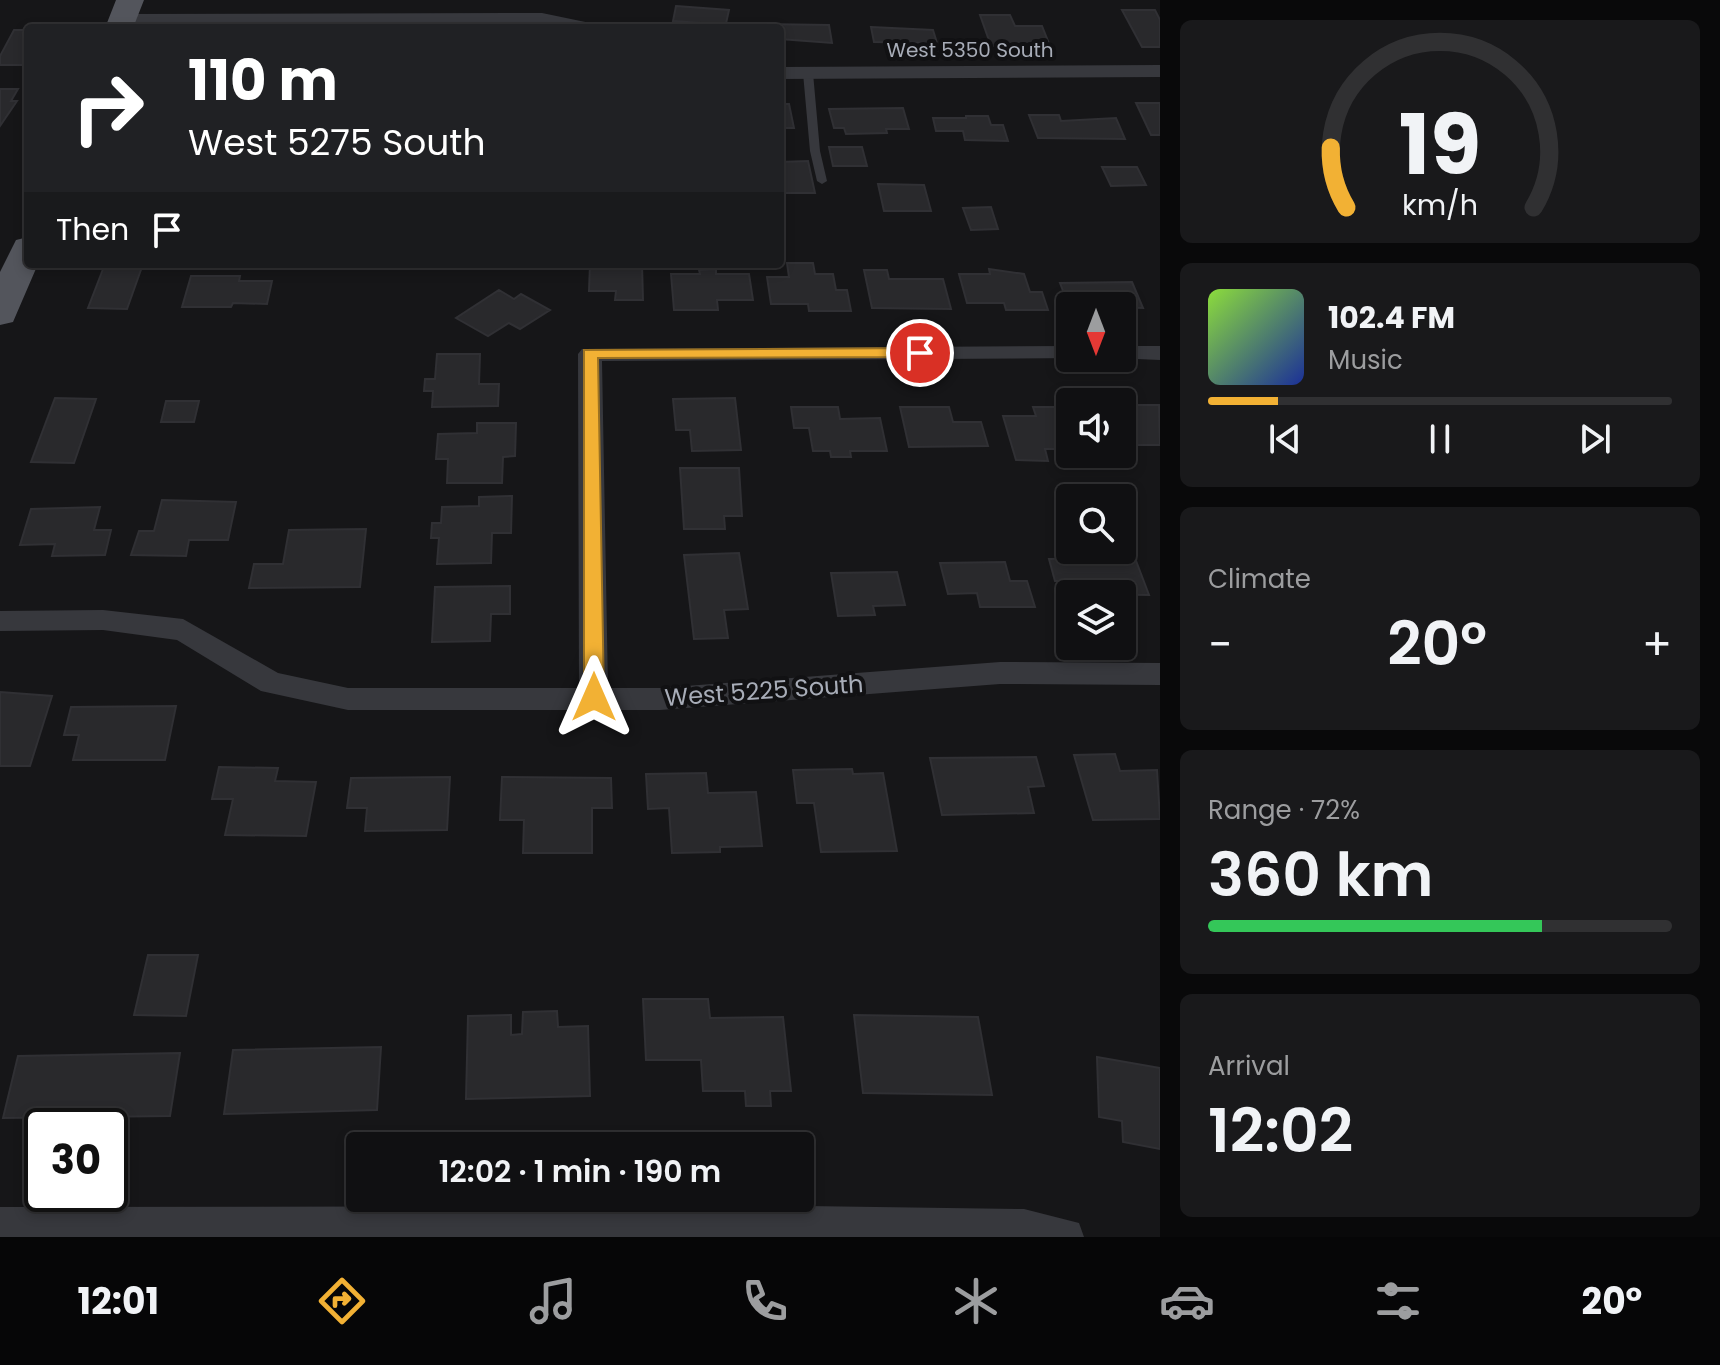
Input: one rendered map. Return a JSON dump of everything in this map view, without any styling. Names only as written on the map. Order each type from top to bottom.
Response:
[{"type":"main road","points":[[0,314],[7,281],[24,253]]},
{"type":"street","points":[[124,16],[542,18],[570,24]]},
{"type":"street","name":"West 5350 South","points":[[784,73],[1160,71]]},
{"type":"street","points":[[594,697],[590,354],[1056,353]]},
{"type":"street","points":[[1136,353],[1160,353]]},
{"type":"street","name":"West 5225 South","points":[[0,621],[103,620],[183,630],[271,683],[348,699],[660,699],[1000,673],[1160,674]]},
{"type":"street","points":[[0,1226],[806,1231],[1024,1228],[1065,1237]]},
{"type":"lane","points":[[808,73],[815,151],[822,181]]},
{"type":"building","points":[[676,6],[729,10],[726,24],[673,21]]},
{"type":"building","points":[[1122,10],[1155,10],[1160,20],[1160,47],[1142,47]]},
{"type":"building","points":[[980,15],[1010,15],[1015,26],[1042,26],[1050,46],[991,46]]},
{"type":"building","points":[[784,24],[829,25],[832,43],[784,39]]},
{"type":"building","points":[[871,27],[933,30],[937,43],[874,42]]},
{"type":"building","points":[[14,30],[24,30],[24,65],[0,65],[0,56]]},
{"type":"building","points":[[0,89],[18,89],[11,101],[17,101],[0,126]]},
{"type":"building","points":[[1136,103],[1160,103],[1160,135],[1151,135]]},
{"type":"building","points":[[784,104],[789,104],[794,128],[784,128]]},
{"type":"building","points":[[903,108],[909,129],[846,134],[844,128],[834,128],[829,109]]},
{"type":"building","points":[[1029,115],[1059,115],[1061,121],[1116,118],[1125,139],[1038,138]]},
{"type":"building","points":[[988,116],[991,125],[1003,125],[1008,141],[965,140],[963,131],[936,131],[933,118]]},
{"type":"building","points":[[829,147],[862,147],[867,166],[833,166]]},
{"type":"building","points":[[808,161],[815,193],[785,193],[784,162]]},
{"type":"building","points":[[1102,167],[1137,167],[1146,185],[1111,186]]},
{"type":"building","points":[[878,184],[924,185],[931,211],[884,211]]},
{"type":"building","points":[[991,207],[998,229],[971,230],[963,208]]},
{"type":"building","points":[[787,263],[813,263],[815,274],[833,274],[836,290],[847,290],[851,311],[809,311],[808,304],[771,304],[767,277],[789,277]]},
{"type":"building","points":[[103,268],[142,268],[127,309],[88,308]]},
{"type":"building","points":[[590,268],[642,268],[643,300],[615,300],[616,291],[589,291]]},
{"type":"building","points":[[716,269],[716,274],[749,274],[753,300],[717,300],[718,310],[674,310],[671,274],[700,274],[699,270]]},
{"type":"building","points":[[989,269],[1024,274],[1030,292],[1042,292],[1048,310],[1006,310],[1004,303],[967,303],[959,274],[990,274]]},
{"type":"building","points":[[864,270],[887,270],[889,279],[943,279],[951,309],[872,308]]},
{"type":"building","points":[[191,276],[240,276],[239,281],[272,281],[267,304],[182,307]]},
{"type":"building","points":[[1132,282],[1143,308],[1136,308],[1136,292],[1063,292],[1060,283]]},
{"type":"building","points":[[499,290],[514,299],[521,294],[550,310],[520,329],[509,323],[488,336],[456,318]]},
{"type":"building","points":[[437,354],[480,354],[479,384],[499,384],[498,406],[432,407],[433,391],[424,391],[425,379],[435,379]]},
{"type":"building","points":[[55,398],[96,399],[74,463],[31,462]]},
{"type":"building","points":[[735,398],[741,450],[692,451],[690,430],[676,430],[673,399]]},
{"type":"building","points":[[166,401],[199,401],[194,422],[161,422]]},
{"type":"building","points":[[1136,405],[1159,405],[1160,445],[1136,445]]},
{"type":"building","points":[[791,407],[838,407],[840,419],[880,418],[887,451],[850,451],[851,457],[831,457],[830,451],[813,451],[809,428],[794,428]]},
{"type":"building","points":[[900,407],[949,407],[953,422],[981,422],[988,446],[909,447]]},
{"type":"building","points":[[1033,407],[1056,407],[1056,449],[1045,449],[1048,461],[1016,460],[1003,416],[1036,416]]},
{"type":"building","points":[[477,423],[516,423],[515,456],[503,457],[502,483],[447,483],[448,459],[436,459],[438,434],[477,433]]},
{"type":"building","points":[[680,468],[739,468],[742,516],[724,516],[725,529],[684,529]]},
{"type":"building","points":[[512,496],[511,533],[492,533],[491,563],[437,564],[439,538],[431,538],[432,523],[441,523],[442,507],[479,506],[479,497]]},
{"type":"building","points":[[162,500],[236,502],[228,540],[189,540],[186,556],[131,555],[139,531],[154,531]]},
{"type":"building","points":[[100,507],[94,530],[111,530],[105,555],[52,556],[55,544],[20,545],[31,509]]},
{"type":"building","points":[[366,529],[360,587],[249,588],[254,564],[283,564],[289,530]]},
{"type":"building","points":[[739,553],[748,609],[724,610],[728,638],[694,639],[684,555]]},
{"type":"building","points":[[1049,559],[1056,559],[1056,564],[1136,564],[1136,561],[1149,595],[1136,595],[1136,580],[1055,581]]},
{"type":"building","points":[[1005,562],[1010,581],[1027,581],[1035,607],[980,607],[977,593],[948,594],[940,563]]},
{"type":"building","points":[[897,572],[905,605],[873,606],[875,615],[838,616],[831,573]]},
{"type":"building","points":[[510,586],[510,614],[491,614],[490,641],[432,642],[435,587]]},
{"type":"building","points":[[0,692],[52,696],[30,766],[0,766]]},
{"type":"building","points":[[176,706],[165,760],[73,760],[79,735],[64,735],[71,707]]},
{"type":"building","points":[[1115,754],[1120,771],[1157,770],[1160,819],[1093,820],[1074,755]]},
{"type":"building","points":[[1036,757],[1044,786],[1028,787],[1034,813],[942,815],[930,758]]},
{"type":"building","points":[[219,767],[278,768],[275,781],[316,782],[306,836],[225,835],[233,799],[212,799]]},
{"type":"building","points":[[852,769],[853,774],[883,773],[897,851],[821,852],[814,803],[797,803],[793,770]]},
{"type":"building","points":[[706,773],[708,793],[756,792],[762,846],[720,847],[720,852],[672,853],[669,808],[648,809],[646,774]]},
{"type":"building","points":[[450,777],[447,830],[365,831],[367,808],[347,808],[351,778]]},
{"type":"building","points":[[502,777],[611,778],[612,808],[592,808],[592,853],[523,853],[524,820],[500,820]]},
{"type":"building","points":[[148,955],[198,955],[186,1016],[134,1015]]},
{"type":"building","points":[[643,999],[708,999],[710,1018],[783,1017],[791,1091],[770,1091],[771,1106],[746,1106],[745,1091],[703,1091],[701,1060],[646,1060]]},
{"type":"building","points":[[557,1011],[558,1027],[588,1026],[590,1096],[466,1099],[468,1016],[511,1015],[511,1035],[522,1034],[523,1012]]},
{"type":"building","points":[[854,1015],[978,1017],[992,1095],[863,1093]]},
{"type":"building","points":[[381,1047],[377,1110],[224,1114],[233,1050]]},
{"type":"building","points":[[180,1053],[170,1116],[128,1117],[128,1108],[24,1108],[24,1118],[3,1118],[18,1056]]},
{"type":"building","points":[[1097,1057],[1160,1068],[1160,1149],[1123,1142],[1122,1121],[1099,1117]]},
{"type":"route","points":[[594,697],[590,354],[920,353]]}]
